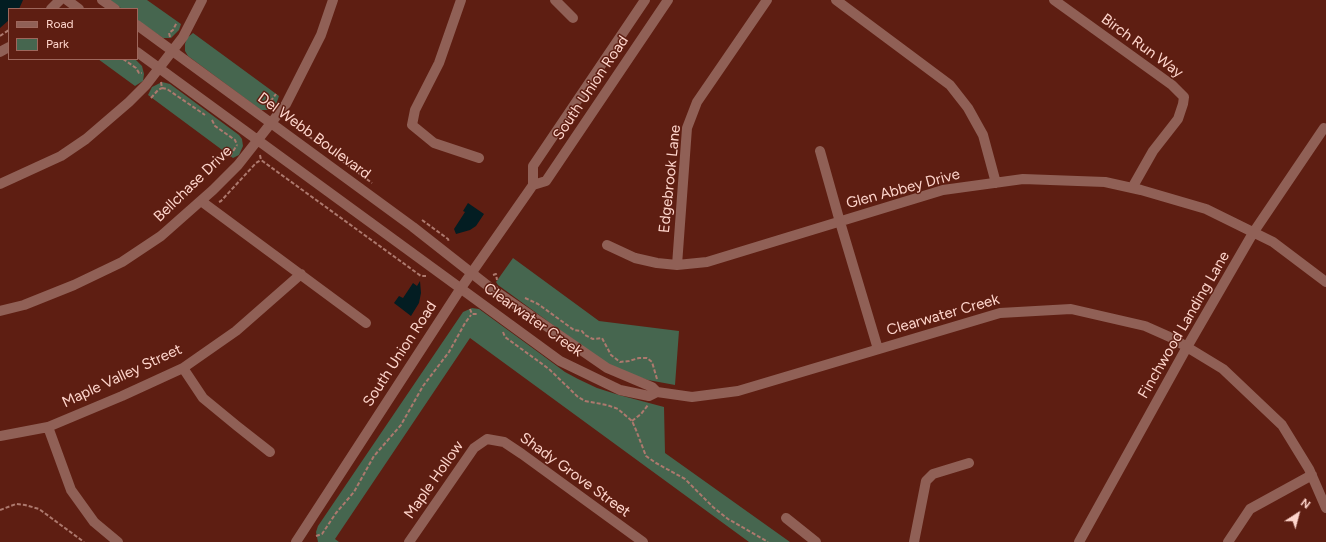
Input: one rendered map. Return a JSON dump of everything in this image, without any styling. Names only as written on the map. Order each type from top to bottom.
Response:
[{"type":"street","points":[[52,8],[60,0]]},
{"type":"street","points":[[67,0],[78,8]]},
{"type":"street","points":[[102,0],[114,8]]},
{"type":"street","points":[[0,184],[61,156],[86,139],[129,102],[159,68],[183,37],[202,0]]},
{"type":"street","name":"Bellchase Drive","points":[[0,311],[24,305],[74,285],[122,262],[161,236],[201,201],[238,165],[286,104],[322,35],[333,0]]},
{"type":"street","points":[[461,0],[439,63],[415,110],[412,125],[434,143],[479,158]]},
{"type":"street","points":[[556,0],[573,18]]},
{"type":"street","name":"South Union Road","points":[[533,186],[533,166],[645,0]]},
{"type":"street","name":"South Union Road","points":[[298,541],[461,288],[533,186],[546,181],[668,0]]},
{"type":"street","name":"Edgebrook Lane","points":[[677,264],[687,128],[696,102],[768,0]]},
{"type":"street","points":[[836,0],[950,85],[968,108],[983,135],[996,183]]},
{"type":"street","name":"Birch Run Way","points":[[1054,0],[1172,85],[1184,97],[1178,118],[1153,151],[1132,188]]},
{"type":"street","name":"Del Webb Boulevard","points":[[138,26],[413,227],[472,273]]},
{"type":"street","points":[[138,53],[461,288]]},
{"type":"street","name":"Finchwood Landing Lane","points":[[1079,542],[1187,347],[1253,234],[1324,128]]},
{"type":"street","points":[[820,151],[878,349]]},
{"type":"street","name":"Glen Abbey Drive","points":[[607,245],[635,258],[657,263],[677,264],[707,262],[943,190],[1023,179],[1105,182],[1206,209],[1253,234],[1273,242],[1326,282]]},
{"type":"street","points":[[201,201],[366,323]]},
{"type":"street","name":"Clearwater Creek","points":[[472,273],[558,336],[607,368],[652,387],[657,392]]},
{"type":"street","name":"Maple Valley Street","points":[[0,436],[48,427],[122,396],[183,368],[236,332],[301,274]]},
{"type":"street","name":"Clearwater Creek","points":[[461,288],[560,361],[620,390],[649,396],[657,392],[692,397],[738,391],[1000,313],[1071,309],[1145,326],[1187,347],[1223,369],[1282,425],[1312,475],[1326,508]]},
{"type":"street","points":[[183,368],[203,398],[270,452]]},
{"type":"street","points":[[48,427],[71,490],[94,522],[118,542]]},
{"type":"street","name":"Maple Hollow","points":[[409,542],[474,448],[488,439]]},
{"type":"street","name":"Shady Grove Street","points":[[488,439],[504,442],[643,542]]},
{"type":"street","points":[[914,542],[926,481],[933,474],[969,463]]},
{"type":"street","points":[[1228,542],[1250,509],[1312,475]]},
{"type":"street","points":[[786,518],[816,542]]},
{"type":"path","points":[[170,38],[169,33],[173,30],[177,22]]},
{"type":"path","points":[[124,60],[136,68],[139,73],[138,77]]},
{"type":"path","points":[[139,73],[144,73]]},
{"type":"path","points":[[161,82],[162,88]]},
{"type":"path","points":[[151,98],[158,90],[162,88],[167,89],[212,121],[215,126],[235,140],[237,145]]},
{"type":"path","points":[[267,106],[276,94]]},
{"type":"path","points":[[230,156],[237,145],[243,144]]},
{"type":"path","points":[[260,155],[261,160],[421,276],[427,276]]},
{"type":"path","points":[[219,202],[222,201],[256,162],[261,160]]},
{"type":"path","points":[[493,275],[496,274],[497,280],[500,284]]},
{"type":"path","points":[[522,297],[538,304],[574,330],[582,331],[585,335],[593,339],[602,338],[611,355],[620,362],[647,358],[652,362],[658,382]]},
{"type":"path","points":[[316,536],[322,534],[336,513],[354,492],[374,456],[407,416],[423,386],[450,352],[464,323],[472,314]]},
{"type":"path","points":[[518,347],[549,369],[578,397],[618,409],[632,421],[646,456],[685,479],[713,507],[728,519],[768,542]]},
{"type":"path","points":[[632,421],[641,414],[649,404]]},
{"type":"path","points":[[0,510],[16,504],[25,504],[39,509],[84,542]]},
{"type":"green space","points":[[110,0],[147,0],[181,24],[179,30],[171,38],[163,38],[138,21],[138,8],[121,8]]},
{"type":"green space","points":[[193,33],[279,96],[276,105],[268,110],[261,110],[188,56],[185,51],[185,44],[187,38]]},
{"type":"green space","points":[[99,60],[136,60],[142,66],[144,74],[143,81],[135,86]]},
{"type":"green space","points":[[162,82],[170,84],[239,135],[242,139],[243,146],[239,155],[233,158],[148,95],[152,87]]},
{"type":"green space","points":[[513,258],[599,321],[679,331],[675,385],[648,380],[626,373],[601,360],[498,285],[496,282]]},
{"type":"green space","points":[[472,308],[479,309],[565,372],[578,379],[597,388],[664,407],[665,453],[790,542],[749,542],[470,338],[335,539],[339,542],[318,542],[316,532],[318,526],[463,312]]},
{"type":"water","points":[[0,0],[23,0],[19,8],[8,8],[8,21],[0,28]]},
{"type":"water","points":[[468,203],[484,214],[476,226],[470,230],[456,234],[454,229],[465,212],[463,211]]},
{"type":"water","points":[[420,281],[421,293],[419,303],[411,316],[394,303],[399,296],[403,298],[413,283],[417,286]]}]
